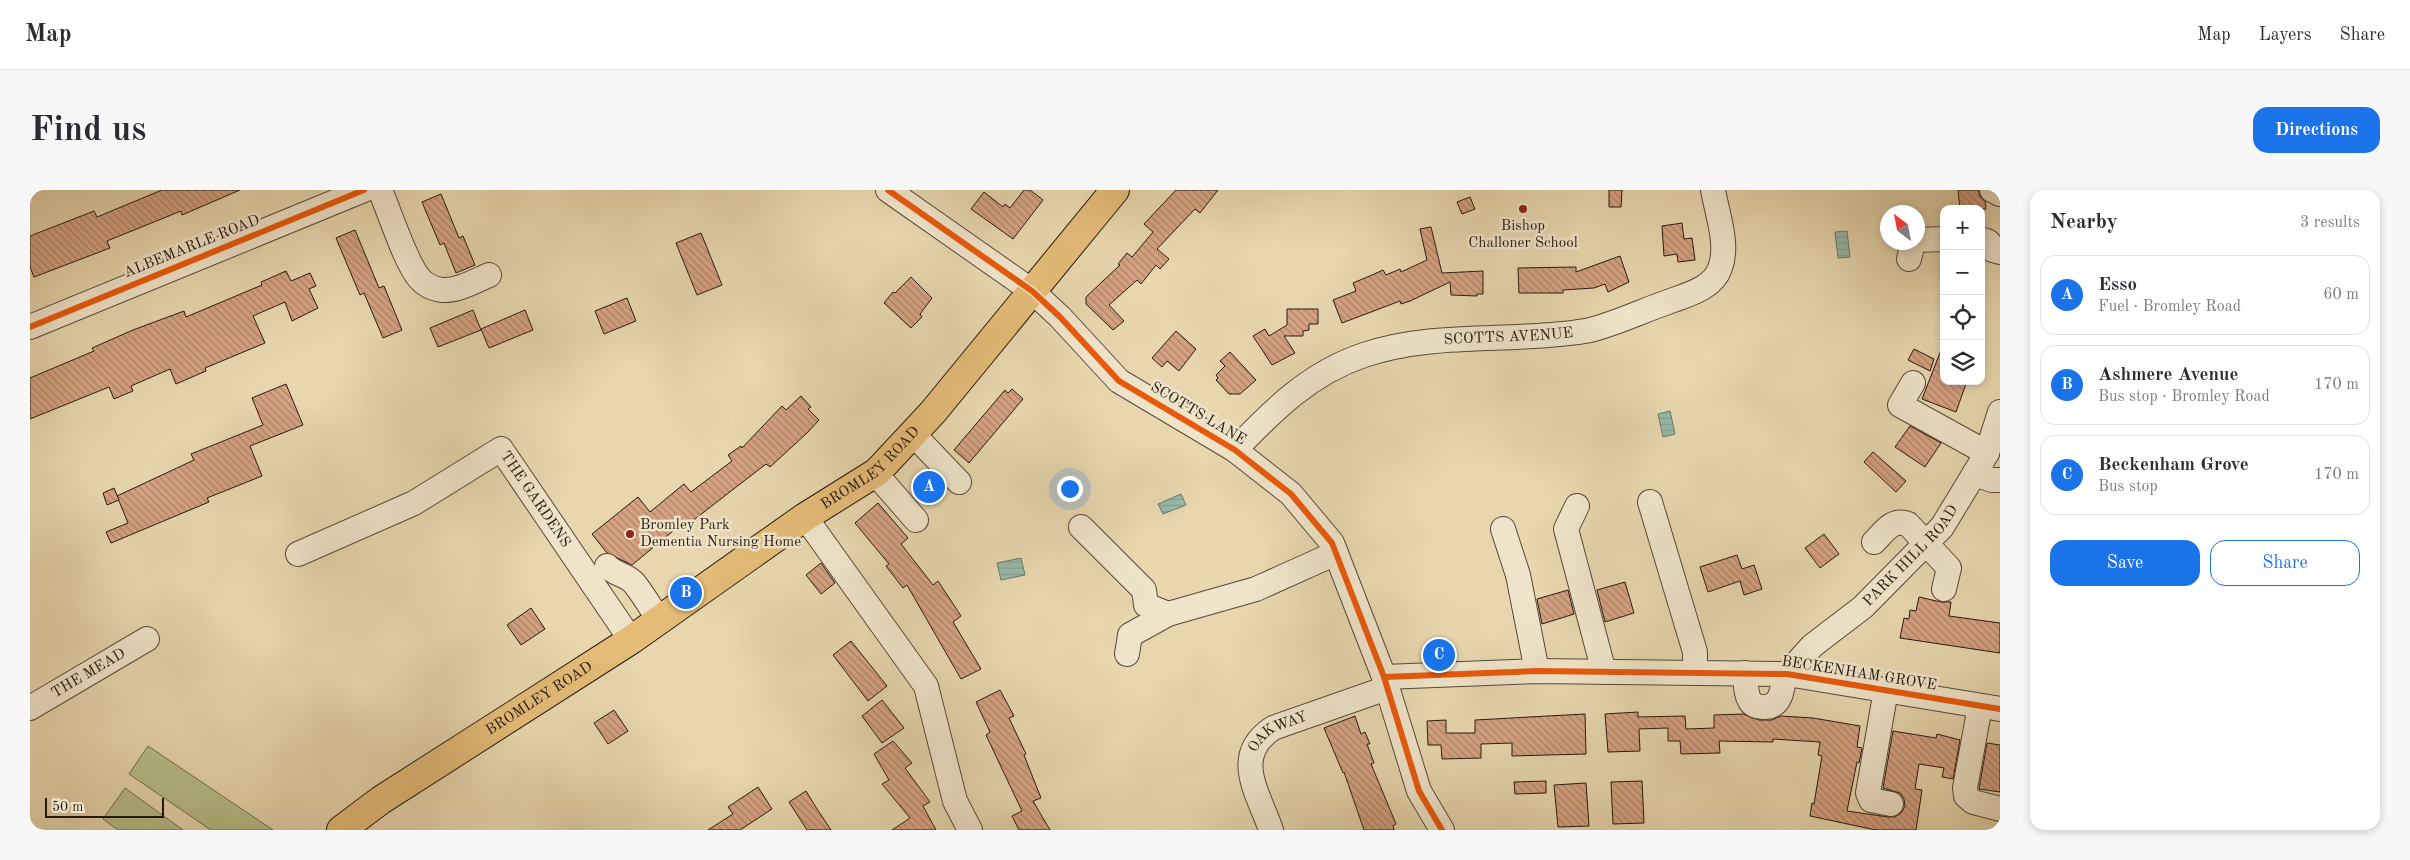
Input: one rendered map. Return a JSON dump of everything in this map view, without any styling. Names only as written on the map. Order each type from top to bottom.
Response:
[{"type":"main road","name":"BROMLEY ROAD","points":[[341,830],[381,800],[631,640],[806,517],[875,473],[939,406],[1115,190]]},
{"type":"street","name":"ALBEMARLE ROAD","points":[[30,327],[364,190]]},
{"type":"street","points":[[380,190],[412,267],[420,279],[429,287],[441,290],[454,290],[490,275]]},
{"type":"street","name":"SCOTTS LANE","points":[[888,190],[1032,291],[1060,317],[1119,381],[1235,450],[1290,494],[1332,543],[1386,683],[1419,792],[1442,830]]},
{"type":"street","name":"SCOTTS AVENUE","points":[[1235,450],[1272,412],[1302,386],[1326,371],[1364,355],[1399,345],[1587,330],[1694,292],[1717,275],[1722,262],[1722,242],[1713,190]]},
{"type":"street","points":[[1992,190],[2000,194]]},
{"type":"street","points":[[1925,244],[1940,240]]},
{"type":"street","points":[[1985,240],[1991,244],[1993,250],[2000,252]]},
{"type":"street","points":[[1912,382],[1900,405],[1987,452]]},
{"type":"street","name":"PARK HILL ROAD","points":[[1786,674],[1812,646],[1863,607],[1942,527],[1987,452],[2000,412]]},
{"type":"street","points":[[913,434],[959,482]]},
{"type":"street","name":"THE GARDENS","points":[[298,554],[414,503],[501,449],[631,640]]},
{"type":"street","points":[[875,473],[916,520]]},
{"type":"street","points":[[1974,474],[1992,480],[2000,480]]},
{"type":"street","points":[[1650,502],[1695,652],[1695,673]]},
{"type":"street","points":[[1577,506],[1566,529],[1604,672]]},
{"type":"street","points":[[806,517],[926,686],[955,801],[970,830]]},
{"type":"street","points":[[1874,542],[1890,525],[1900,521],[1908,524],[1948,568],[1944,589]]},
{"type":"street","points":[[1081,527],[1144,590],[1146,605],[1168,614]]},
{"type":"street","points":[[1503,529],[1518,575],[1536,671]]},
{"type":"street","points":[[1127,654],[1130,635],[1168,614],[1256,590],[1336,553]]},
{"type":"street","points":[[607,566],[612,572],[626,576],[634,583],[659,620]]},
{"type":"street","name":"THE MEAD","points":[[30,708],[147,639]]},
{"type":"street","name":"BECKENHAM GROVE","points":[[1386,683],[1536,671],[1786,674],[1990,708]]},
{"type":"street","points":[[1745,673],[1746,691],[1750,702],[1754,705],[1767,707],[1777,701],[1781,695],[1786,674]]},
{"type":"street","name":"OAKWAY","points":[[1271,830],[1251,773],[1249,760],[1254,746],[1261,736],[1273,728],[1386,683]]},
{"type":"street","points":[[1886,690],[1868,793],[1871,800],[1891,804]]},
{"type":"street","points":[[1990,708],[1965,788],[1966,796],[1973,802],[2000,808]]},
{"type":"green space","points":[[148,746],[273,830],[211,830],[129,774]]},
{"type":"green space","points":[[125,788],[183,830],[118,830],[103,819]]},
{"type":"shaded area","points":[[1847,231],[1850,257],[1838,258],[1835,232]]},
{"type":"shaded area","points":[[1670,411],[1675,434],[1663,437],[1658,414]]},
{"type":"shaded area","points":[[1181,494],[1186,505],[1163,514],[1158,504]]},
{"type":"shaded area","points":[[1021,558],[1025,575],[1001,580],[997,563]]},
{"type":"building","points":[[162,190],[240,190],[182,215],[181,211],[107,241],[110,248],[34,277],[30,267],[30,236],[94,211],[97,217]]},
{"type":"building","points":[[1024,190],[1030,190],[1043,200],[1013,239],[971,209],[984,192],[1003,207],[1005,204],[1010,208]]},
{"type":"building","points":[[1176,190],[1218,190],[1200,213],[1195,209],[1157,249],[1169,259],[1160,269],[1156,265],[1141,284],[1137,280],[1109,305],[1124,321],[1113,330],[1086,304],[1086,297],[1120,265],[1118,264],[1127,253],[1132,257],[1153,232],[1144,224]]},
{"type":"building","points":[[1609,190],[1622,190],[1621,207],[1609,207]]},
{"type":"building","points":[[1958,190],[1978,190],[1980,197],[1985,201],[1986,209],[1985,205],[1960,205]]},
{"type":"building","points":[[441,194],[459,238],[463,236],[475,265],[456,273],[444,243],[440,245],[422,202]]},
{"type":"building","points":[[1470,197],[1475,209],[1462,214],[1457,202]]},
{"type":"building","points":[[1682,223],[1684,239],[1692,238],[1695,260],[1678,262],[1677,254],[1664,256],[1662,226]]},
{"type":"building","points":[[1431,227],[1442,273],[1483,271],[1483,294],[1477,294],[1477,296],[1451,295],[1450,282],[1410,301],[1401,304],[1400,301],[1342,323],[1333,300],[1356,291],[1353,283],[1383,270],[1386,275],[1400,269],[1401,272],[1427,260],[1420,229]]},
{"type":"building","points":[[355,230],[379,288],[384,286],[402,330],[383,338],[364,293],[360,295],[336,238]]},
{"type":"building","points":[[701,233],[722,285],[697,295],[676,243]]},
{"type":"building","points":[[1620,256],[1629,282],[1608,292],[1605,284],[1594,288],[1563,290],[1563,293],[1519,293],[1518,268],[1576,267],[1576,272]]},
{"type":"building","points":[[286,271],[291,281],[310,273],[316,286],[309,289],[318,308],[292,321],[285,302],[253,316],[265,343],[205,368],[206,371],[176,384],[170,369],[131,386],[133,391],[114,399],[109,387],[30,419],[30,378],[94,351],[92,348],[133,330],[184,311],[186,317],[262,285],[261,282]]},
{"type":"building","points":[[911,277],[932,298],[920,314],[922,317],[911,328],[884,303],[893,292],[895,293]]},
{"type":"building","points":[[627,298],[636,321],[604,334],[595,311]]},
{"type":"building","points":[[1287,309],[1318,309],[1318,324],[1309,324],[1309,330],[1303,331],[1303,336],[1284,336],[1295,353],[1272,365],[1253,336],[1265,329],[1269,336],[1287,325]]},
{"type":"building","points":[[473,310],[481,330],[438,347],[430,328]]},
{"type":"building","points":[[525,310],[533,330],[489,348],[481,329]]},
{"type":"building","points":[[1176,331],[1196,349],[1179,371],[1167,361],[1162,367],[1152,358]]},
{"type":"building","points":[[1914,349],[1934,359],[1930,371],[1908,360]]},
{"type":"building","points":[[1230,352],[1256,380],[1240,394],[1229,394],[1216,380],[1218,378],[1216,375],[1225,366],[1220,361]]},
{"type":"building","points":[[1940,353],[1940,385],[1966,385],[1956,412],[1922,399]]},
{"type":"building","points":[[286,384],[303,425],[250,446],[262,476],[207,498],[209,502],[111,543],[106,532],[128,523],[117,496],[194,460],[191,454],[263,425],[252,398]]},
{"type":"building","points":[[1012,389],[1023,399],[969,463],[954,450],[1005,390],[1008,393]]},
{"type":"building","points":[[801,396],[811,407],[808,409],[819,420],[807,433],[770,467],[766,464],[682,529],[679,526],[632,565],[607,553],[592,534],[638,497],[650,512],[684,484],[691,492],[732,461],[728,455],[741,446],[742,448],[782,406],[786,410]]},
{"type":"building","points":[[1910,426],[1941,443],[1925,467],[1895,447]]},
{"type":"building","points":[[1873,452],[1906,481],[1896,492],[1864,462]]},
{"type":"building","points":[[114,488],[119,500],[107,505],[103,493]]},
{"type":"building","points":[[878,503],[908,538],[901,544],[933,585],[938,581],[961,616],[953,622],[981,669],[961,679],[907,585],[903,588],[886,566],[889,564],[855,523]]},
{"type":"building","points":[[1824,534],[1839,554],[1820,568],[1805,548]]},
{"type":"building","points":[[1737,555],[1742,569],[1754,565],[1762,589],[1744,595],[1740,581],[1708,592],[1700,567]]},
{"type":"building","points":[[821,563],[835,583],[821,594],[806,575]]},
{"type":"building","points":[[1625,582],[1634,613],[1605,622],[1597,590]]},
{"type":"building","points":[[1568,590],[1574,614],[1542,624],[1537,599]]},
{"type":"building","points":[[1919,597],[1941,602],[1951,602],[1949,616],[2000,623],[2000,653],[1900,638],[1904,618],[1909,619],[1910,610],[1916,611]]},
{"type":"building","points":[[531,608],[545,629],[521,645],[507,625]]},
{"type":"building","points":[[851,641],[887,686],[868,701],[833,655]]},
{"type":"building","points":[[1000,690],[1014,716],[1009,718],[1026,754],[1024,755],[1041,798],[1033,801],[1050,830],[1019,830],[1012,816],[1022,811],[986,735],[990,732],[976,702]]},
{"type":"building","points":[[882,700],[904,728],[882,743],[862,716]]},
{"type":"building","points":[[614,710],[628,731],[608,744],[594,723]]},
{"type":"building","points":[[1638,712],[1638,717],[1685,716],[1686,729],[1714,728],[1714,715],[1743,714],[1759,720],[1772,720],[1781,716],[1813,718],[1860,726],[1857,747],[1862,748],[1859,763],[1857,762],[1847,811],[1888,817],[1895,817],[1901,813],[1905,806],[1904,799],[1900,793],[1883,788],[1893,731],[1936,738],[1937,734],[1960,740],[1953,779],[1942,777],[1944,768],[1919,764],[1915,789],[1922,790],[1916,830],[1876,830],[1810,816],[1812,803],[1814,804],[1822,756],[1818,755],[1820,742],[1773,739],[1773,742],[1719,741],[1720,753],[1681,754],[1680,741],[1668,741],[1668,728],[1639,729],[1640,751],[1608,752],[1605,714]]},
{"type":"building","points":[[1585,714],[1586,754],[1512,756],[1512,743],[1481,744],[1481,758],[1442,759],[1441,745],[1428,745],[1427,721],[1446,720],[1446,733],[1475,733],[1475,720]]},
{"type":"building","points":[[1355,716],[1361,734],[1365,732],[1370,744],[1367,744],[1374,763],[1371,764],[1396,824],[1393,826],[1394,830],[1364,830],[1344,772],[1324,728]]},
{"type":"building","points":[[893,741],[912,763],[905,768],[930,802],[923,806],[936,830],[892,830],[910,818],[882,784],[889,780],[874,754]]},
{"type":"building","points":[[1987,743],[2000,745],[2000,792],[1979,789]]},
{"type":"building","points":[[1546,781],[1546,793],[1515,794],[1514,782]]},
{"type":"building","points":[[1642,781],[1644,823],[1613,824],[1611,782]]},
{"type":"building","points":[[1586,783],[1589,826],[1558,827],[1554,785]]},
{"type":"building","points":[[758,787],[772,809],[740,830],[708,830],[733,814],[728,807]]},
{"type":"building","points":[[806,791],[831,830],[807,830],[789,802]]},
{"type":"cycle path","points":[[30,327],[364,190]]},
{"type":"cycle path","points":[[888,190],[1032,291],[1060,317],[1119,381],[1235,450],[1291,494],[1332,543],[1384,677],[1419,791],[1442,830]]},
{"type":"cycle path","points":[[1384,677],[1537,671],[1787,674],[2000,709]]},
{"type":"place","name":"Bishop Challoner School","points":[[1523,209]]},
{"type":"place","name":"Esso","points":[[929,487]]},
{"type":"place","name":"Bromley Park Dementia Nursing Home","points":[[630,534]]},
{"type":"place","name":"Ashmere Avenue","points":[[686,593]]},
{"type":"place","name":"Beckenham Grove","points":[[1439,655]]}]
